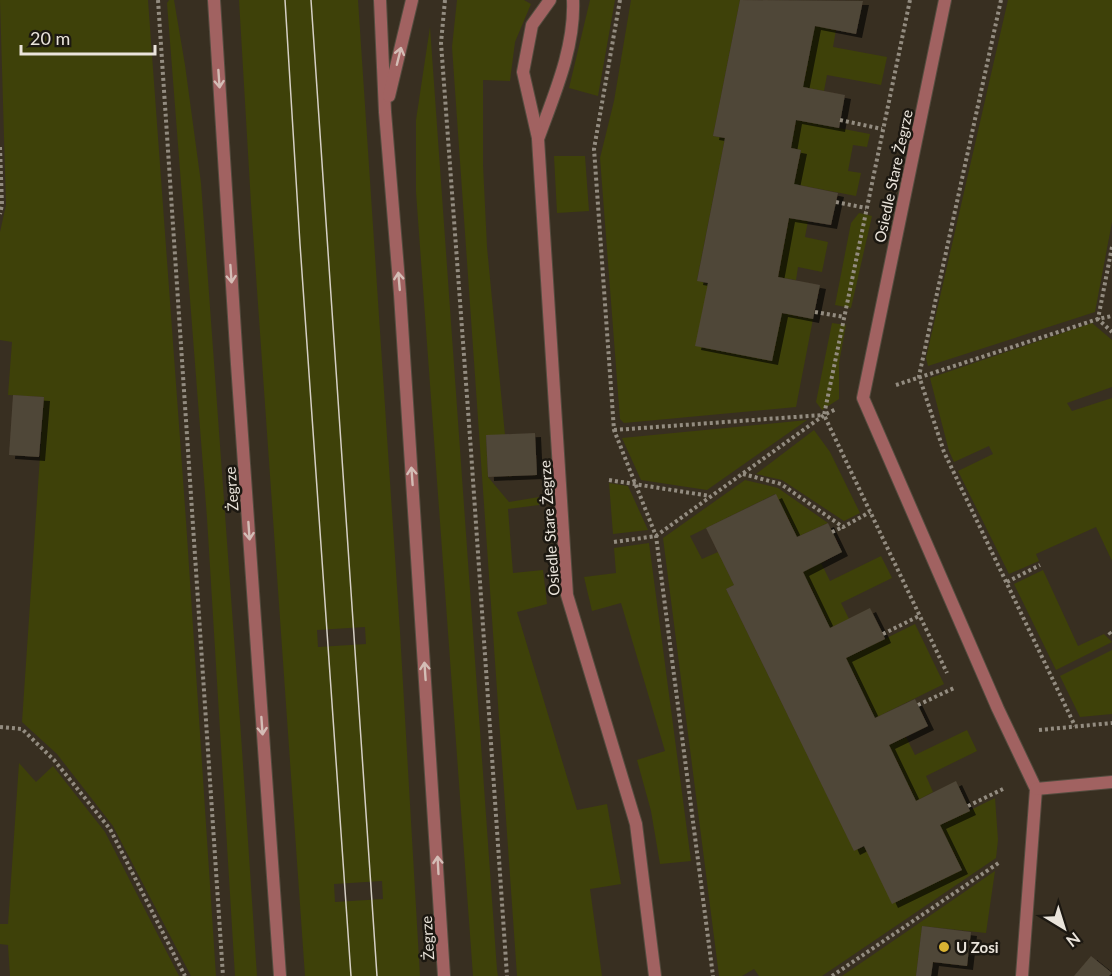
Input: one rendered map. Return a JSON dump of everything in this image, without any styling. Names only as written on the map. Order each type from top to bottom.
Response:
[{"type":"street","points":[[207,0],[216,35]]},
{"type":"street","name":"Żegrze","points":[[214,0],[280,976]]},
{"type":"street","name":"Żegrze","points":[[380,0],[385,112],[400,294],[444,976]]},
{"type":"street","points":[[385,112],[412,0]]},
{"type":"street","name":"Osiedle Stare Żegrze","points":[[550,0],[532,25],[523,72],[538,139],[567,596],[636,824],[655,976]]},
{"type":"street","name":"Osiedle Stare Żegrze","points":[[538,139],[560,77],[574,22],[573,0]]},
{"type":"street","name":"Osiedle Stare Żegrze","points":[[863,398],[945,0]]},
{"type":"street","points":[[863,398],[1008,733],[1036,789],[1022,976]]},
{"type":"street","points":[[1036,789],[1112,782]]},
{"type":"path","points":[[158,0],[223,976]]},
{"type":"path","points":[[445,0],[441,43],[507,976]]},
{"type":"path","points":[[620,0],[594,149],[614,430],[656,536],[713,976]]},
{"type":"path","points":[[910,0],[824,415],[959,698]]},
{"type":"path","points":[[1001,0],[919,376],[944,452],[1075,726]]},
{"type":"path","points":[[840,120],[882,129]]},
{"type":"path","points":[[0,147],[2,205],[0,214]]},
{"type":"path","points":[[836,202],[866,208]]},
{"type":"path","points":[[1098,319],[1112,247]]},
{"type":"path","points":[[815,312],[844,317]]},
{"type":"path","points":[[614,542],[656,536],[824,415],[919,376],[1112,316]]},
{"type":"path","points":[[1098,319],[1112,332]]},
{"type":"path","points":[[614,430],[824,415]]},
{"type":"path","points":[[742,474],[781,484],[843,527]]},
{"type":"path","points":[[609,480],[711,496]]},
{"type":"path","points":[[832,532],[870,512]]},
{"type":"path","points":[[1007,582],[1040,565]]},
{"type":"path","points":[[883,634],[919,615]]},
{"type":"path","points":[[918,705],[954,688]]},
{"type":"path","points":[[1008,733],[1112,723]]},
{"type":"path","points":[[0,727],[22,729],[54,760],[110,829],[185,976]]},
{"type":"path","points":[[1004,782],[1005,799]]},
{"type":"path","points":[[968,806],[1004,788]]},
{"type":"path","points":[[831,976],[1006,858]]},
{"type":"shaded area","points":[[0,0],[148,0],[216,976],[191,976],[113,826],[57,754],[22,722],[44,397],[8,395],[12,342],[0,340],[0,232],[6,205]]},
{"type":"shaded area","points":[[169,0],[174,0],[201,183],[257,976],[235,976],[207,518],[167,3]]},
{"type":"shaded area","points":[[239,0],[358,0],[400,632],[420,976],[305,976]],"holes":[[[365,627],[366,644],[318,647],[317,630]],[[382,881],[383,899],[335,902],[334,884]]]},
{"type":"shaded area","points":[[457,0],[524,0],[531,4],[515,42],[510,81],[483,80],[483,165],[487,247],[505,435],[486,436],[488,477],[509,502],[539,497],[539,505],[508,509],[513,573],[543,570],[547,604],[517,612],[577,810],[607,804],[621,884],[590,889],[602,976],[517,976],[452,47]]},
{"type":"shaded area","points":[[590,0],[615,0],[598,96],[569,88]]},
{"type":"shaded area","points":[[631,0],[740,0],[713,136],[725,138],[697,280],[782,313],[813,319],[796,407],[624,423],[620,419],[600,158],[614,101]]},
{"type":"shaded area","points":[[1008,0],[1112,0],[1112,222],[1095,312],[928,366],[926,358]]},
{"type":"shaded area","points":[[815,26],[836,30],[833,47],[887,57],[881,85],[827,75],[824,91],[803,87]]},
{"type":"shaded area","points":[[430,27],[498,976],[473,976],[416,192],[416,120]]},
{"type":"shaded area","points":[[796,120],[870,134],[867,147],[853,145],[848,171],[861,173],[856,196],[794,184],[801,150],[791,148]]},
{"type":"shaded area","points":[[554,156],[585,156],[589,211],[557,213]]},
{"type":"shaded area","points":[[859,213],[872,216],[851,308],[835,305],[851,223]]},
{"type":"shaded area","points":[[789,218],[808,221],[805,237],[828,242],[822,272],[798,267],[796,280],[778,277]]},
{"type":"shaded area","points":[[832,323],[846,325],[839,363],[839,399],[822,410],[816,402]]},
{"type":"shaded area","points":[[1092,323],[1112,340],[1112,387],[1067,403],[1072,411],[1112,398],[1112,561],[1096,527],[1036,554],[1039,561],[1009,574],[958,471],[993,454],[989,446],[954,462],[930,378]]},
{"type":"shaded area","points":[[807,420],[707,490],[641,480],[622,438]]},
{"type":"shaded area","points":[[814,430],[830,452],[860,513],[844,521],[782,480],[756,474]]},
{"type":"shaded area","points":[[745,480],[778,488],[828,523],[797,537],[775,494],[690,536],[702,559],[718,552],[734,585],[726,589],[854,850],[940,825],[995,798],[998,840],[996,858],[822,976],[759,976],[754,969],[742,976],[719,976],[663,538]]},
{"type":"shaded area","points":[[609,483],[628,486],[648,530],[613,534]]},
{"type":"shaded area","points":[[649,543],[691,861],[660,864],[651,811],[637,760],[665,751],[621,603],[592,611],[584,577],[616,573],[614,548]]},
{"type":"shaded area","points":[[881,556],[892,578],[841,603],[849,619],[830,628],[803,572],[821,563],[830,581]]},
{"type":"shaded area","points":[[1043,570],[1078,646],[1104,634],[1112,642],[1056,670],[1014,584]]},
{"type":"shaded area","points":[[915,624],[944,684],[875,718],[846,658]]},
{"type":"shaded area","points":[[1112,650],[1112,714],[1080,717],[1060,676]]},
{"type":"shaded area","points":[[967,730],[977,751],[926,776],[933,792],[916,801],[889,745],[906,737],[915,755]]},
{"type":"shaded area","points":[[19,763],[36,782],[53,766],[105,832],[179,976],[10,976],[8,945],[0,944],[0,924],[8,924]]},
{"type":"shaded area","points":[[995,871],[986,933],[922,926],[916,976],[842,976]]},
{"type":"building","points":[[740,0],[863,1],[856,34],[815,26],[803,87],[845,95],[839,128],[796,120],[791,148],[801,150],[794,184],[838,193],[831,225],[789,218],[778,277],[820,285],[813,319],[782,313],[772,361],[695,346],[708,283],[697,281],[725,138],[713,136]]},
{"type":"building","points":[[13,395],[44,397],[39,457],[9,455]]},
{"type":"building","points":[[535,433],[537,475],[488,477],[486,435]]},
{"type":"building","points":[[776,494],[797,537],[828,523],[842,552],[803,572],[830,628],[870,608],[883,634],[885,639],[846,658],[875,718],[915,699],[928,726],[889,745],[916,801],[956,781],[970,811],[940,825],[962,870],[892,904],[864,846],[854,851],[726,589],[734,585],[706,528]]},
{"type":"building","name":"U Zosi","points":[[922,926],[971,932],[967,966],[933,962],[931,976],[916,976]]},
{"type":"building","points":[[1091,956],[1112,973],[1109,976],[1074,976]]},
{"type":"tram line","points":[[285,0],[351,976]]},
{"type":"tram line","points":[[311,0],[377,976]]},
{"type":"place","name":"U Zosi","points":[[944,947]]}]
